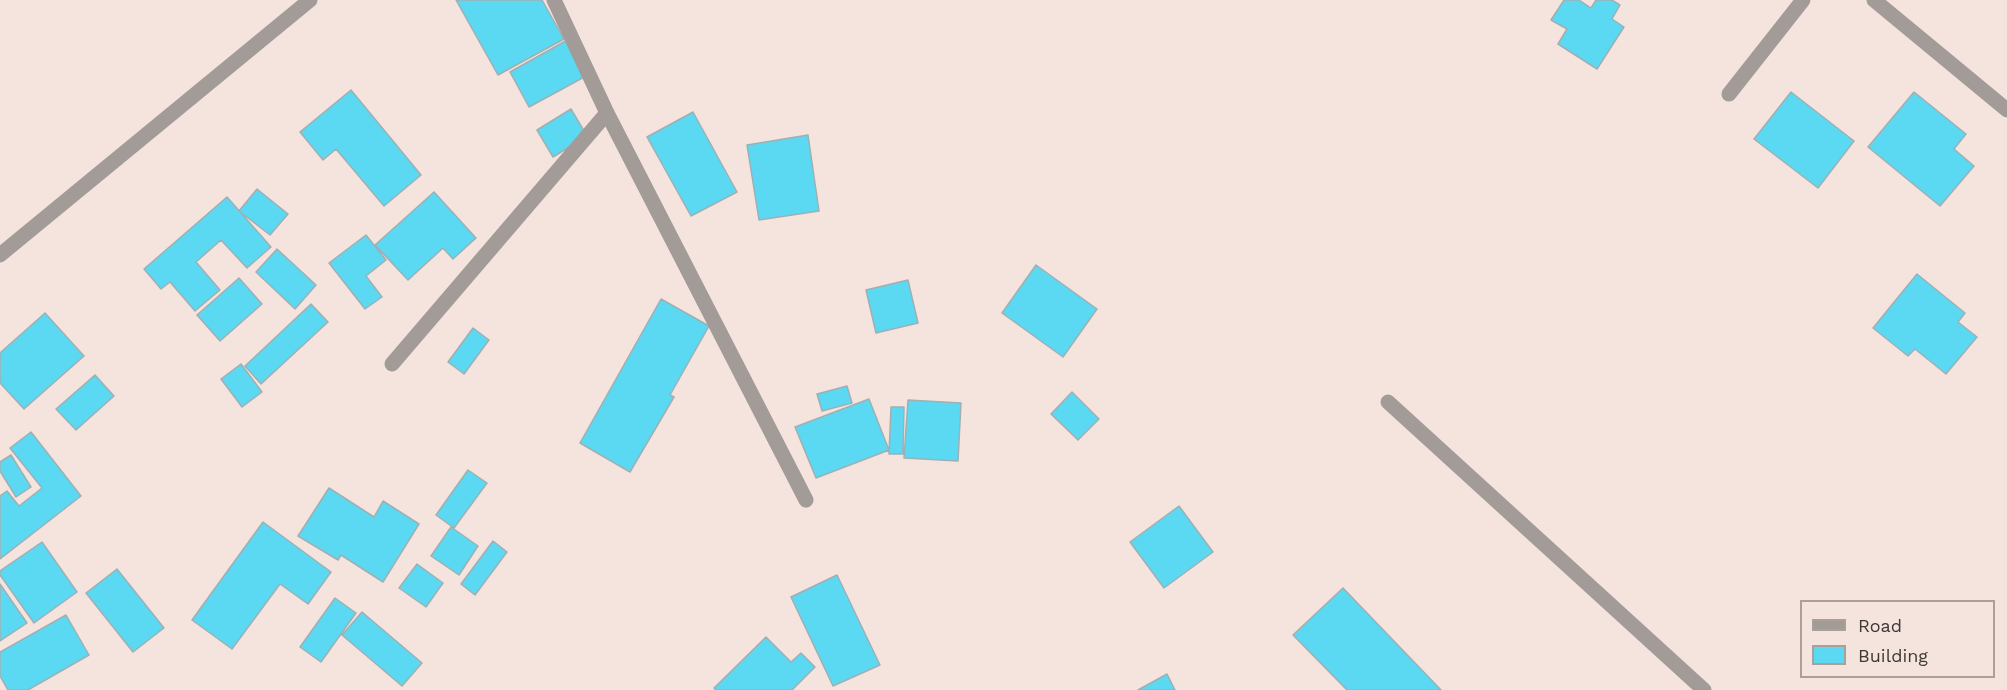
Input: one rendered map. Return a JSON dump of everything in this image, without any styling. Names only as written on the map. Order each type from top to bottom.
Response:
[{"type":"street","points":[[0,255],[310,0]]},
{"type":"street","points":[[554,0],[607,113],[806,500]]},
{"type":"street","points":[[1729,94],[1803,0]]},
{"type":"street","points":[[1874,0],[2007,110]]},
{"type":"street","points":[[392,364],[607,113]]},
{"type":"street","points":[[1388,402],[1704,690]]},
{"type":"building","points":[[456,0],[542,0],[564,39],[498,75]]},
{"type":"building","points":[[1564,0],[1579,0],[1591,8],[1596,0],[1612,0],[1620,5],[1612,19],[1624,27],[1597,69],[1558,44],[1567,29],[1551,20]]},
{"type":"building","points":[[569,39],[588,75],[529,107],[510,72]]},
{"type":"building","points":[[351,90],[421,175],[384,206],[336,149],[323,160],[300,132]]},
{"type":"building","points":[[1791,92],[1854,141],[1818,188],[1754,139]]},
{"type":"building","points":[[1914,92],[1966,134],[1954,149],[1974,166],[1940,206],[1868,147]]},
{"type":"building","points":[[571,109],[587,136],[553,157],[537,130]]},
{"type":"building","points":[[693,112],[737,192],[691,216],[647,137]]},
{"type":"building","points":[[808,135],[819,211],[759,220],[747,145]]},
{"type":"building","points":[[257,189],[288,214],[270,235],[239,211]]},
{"type":"building","points":[[434,192],[476,238],[453,259],[443,248],[408,280],[375,245]]},
{"type":"building","points":[[227,197],[271,247],[247,268],[221,240],[196,262],[220,290],[195,311],[170,282],[161,289],[144,269]]},
{"type":"building","points":[[366,235],[386,260],[366,276],[382,297],[365,309],[329,263]]},
{"type":"building","points":[[277,249],[316,285],[295,309],[256,272]]},
{"type":"building","points":[[1036,265],[1097,309],[1063,357],[1002,313]]},
{"type":"building","points":[[1917,274],[1965,313],[1958,322],[1977,337],[1946,374],[1915,349],[1908,356],[1873,328]]},
{"type":"building","points":[[239,278],[262,304],[220,341],[197,315]]},
{"type":"building","points":[[908,280],[918,323],[876,333],[866,290]]},
{"type":"building","points":[[661,299],[709,326],[670,395],[674,397],[630,472],[580,443]]},
{"type":"building","points":[[311,304],[328,322],[261,384],[245,366]]},
{"type":"building","points":[[45,313],[84,356],[24,409],[0,383],[0,353]]},
{"type":"building","points":[[473,328],[489,340],[464,374],[448,362]]},
{"type":"building","points":[[241,364],[262,392],[242,407],[221,379]]},
{"type":"building","points":[[95,375],[114,396],[76,430],[56,409]]},
{"type":"building","points":[[847,386],[852,403],[822,411],[817,394]]},
{"type":"building","points":[[1072,392],[1099,419],[1078,440],[1051,414]]},
{"type":"building","points":[[869,399],[889,450],[816,478],[795,427]]},
{"type":"building","points":[[908,400],[961,403],[958,461],[904,458]]},
{"type":"building","points":[[891,407],[904,407],[903,454],[889,454]]},
{"type":"building","points":[[31,432],[81,496],[0,559],[0,496],[7,491],[19,506],[42,488],[10,448]]},
{"type":"building","points":[[11,455],[31,487],[16,497],[0,471],[0,462]]},
{"type":"building","points":[[468,470],[487,483],[454,528],[436,515]]},
{"type":"building","points":[[329,488],[374,517],[383,501],[419,524],[383,582],[341,555],[338,560],[298,536]]},
{"type":"building","points":[[1179,506],[1213,552],[1164,588],[1130,542]]},
{"type":"building","points":[[263,522],[331,572],[308,604],[280,584],[232,649],[192,620]]},
{"type":"building","points":[[451,527],[478,546],[459,575],[431,556]]},
{"type":"building","points":[[493,541],[507,552],[475,595],[461,584]]},
{"type":"building","points":[[42,542],[77,592],[34,623],[0,575],[0,571]]},
{"type":"building","points":[[417,564],[443,583],[426,607],[399,588]]},
{"type":"building","points":[[117,569],[164,628],[133,652],[86,593]]},
{"type":"building","points":[[837,575],[880,665],[833,686],[791,597]]},
{"type":"building","points":[[0,584],[27,623],[0,641]]},
{"type":"building","points":[[1343,588],[1441,690],[1347,690],[1293,635]]},
{"type":"building","points":[[335,598],[356,613],[321,662],[300,647]]},
{"type":"building","points":[[362,612],[422,663],[402,686],[342,635]]},
{"type":"building","points":[[66,615],[89,655],[28,690],[8,690],[0,676],[0,652]]},
{"type":"building","points":[[766,637],[791,662],[801,653],[815,667],[792,690],[716,690],[714,688]]},
{"type":"building","points":[[1167,674],[1175,690],[1138,690]]}]
